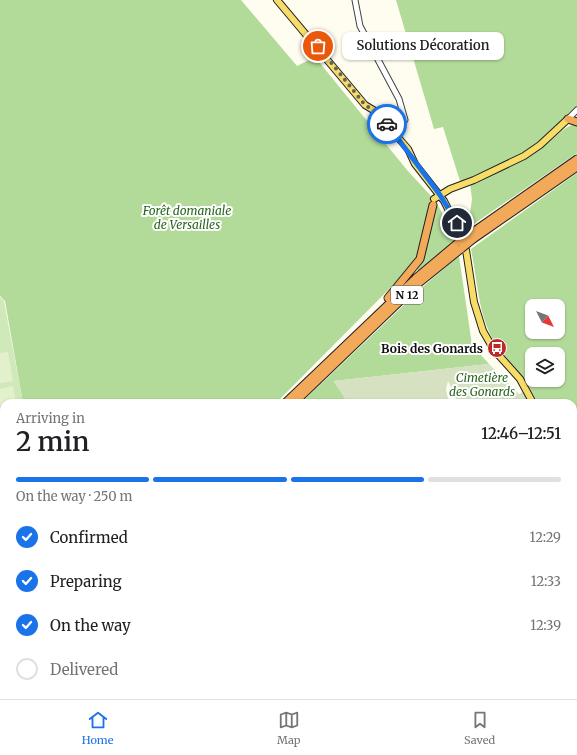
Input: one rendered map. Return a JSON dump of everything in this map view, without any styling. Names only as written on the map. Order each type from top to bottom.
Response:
[{"type":"highway","points":[[568,119],[577,122]]},
{"type":"highway","name":"N 12","points":[[298,399],[420,282],[462,247],[471,237],[577,159]]},
{"type":"highway","name":"N 12","points":[[471,237],[577,167]]},
{"type":"highway","points":[[377,314],[381,306],[420,259],[434,202]]},
{"type":"highway","name":"N 12","points":[[289,399],[416,278],[462,247]]},
{"type":"main road","points":[[277,0],[365,105],[375,111],[393,132],[440,195],[462,235]]},
{"type":"main road","points":[[434,202],[440,195],[524,156],[540,145],[568,119]]},
{"type":"main road","points":[[430,182],[434,202]]},
{"type":"main road","points":[[462,247],[474,302],[483,331],[494,350],[520,379],[531,399]]},
{"type":"street","points":[[355,0],[360,26],[399,99],[405,120],[393,132]]},
{"type":"street","points":[[568,119],[577,110]]},
{"type":"green space","name":"Forêt domaniale de Versailles","points":[[0,0],[241,0],[297,66],[315,57],[407,170],[431,196],[418,256],[408,270],[280,399],[22,399],[5,301],[0,296]]},
{"type":"green space","points":[[396,0],[577,0],[577,106],[532,147],[517,157],[459,184],[460,181],[443,127],[434,129]]},
{"type":"green space","points":[[577,124],[577,153],[468,228],[472,199],[470,183],[534,152],[569,126]]},
{"type":"green space","points":[[577,173],[577,399],[536,399],[529,387],[565,387],[565,347],[525,347],[525,380],[503,354],[505,352],[503,347],[499,349],[492,338],[483,314],[471,249]]},
{"type":"green space","points":[[437,204],[458,241],[419,271],[417,269],[422,262]]},
{"type":"green space","points":[[459,256],[472,345],[489,364],[334,381],[345,399],[305,399],[426,284]]},
{"type":"green space","points":[[0,297],[4,301],[22,399],[0,399]]},
{"type":"green space","points":[[8,352],[13,381],[0,383],[0,353]]},
{"type":"green space","name":"Cimetière des Gonards","points":[[489,364],[519,394],[523,392],[527,399],[456,399],[448,381],[446,389],[448,399],[345,399],[333,381]]},
{"type":"green space","points":[[13,386],[15,399],[0,399],[0,389]]},
{"type":"way so far","points":[[318,46],[321,52],[365,105],[375,111],[387,124]]},
{"type":"place","name":"Solutions Décoration","points":[[318,46]]},
{"type":"place","name":"Bois des Gonards","points":[[497,348]]},
{"type":"route","points":[[387,124],[408,149],[413,161],[440,195],[457,223]]}]
